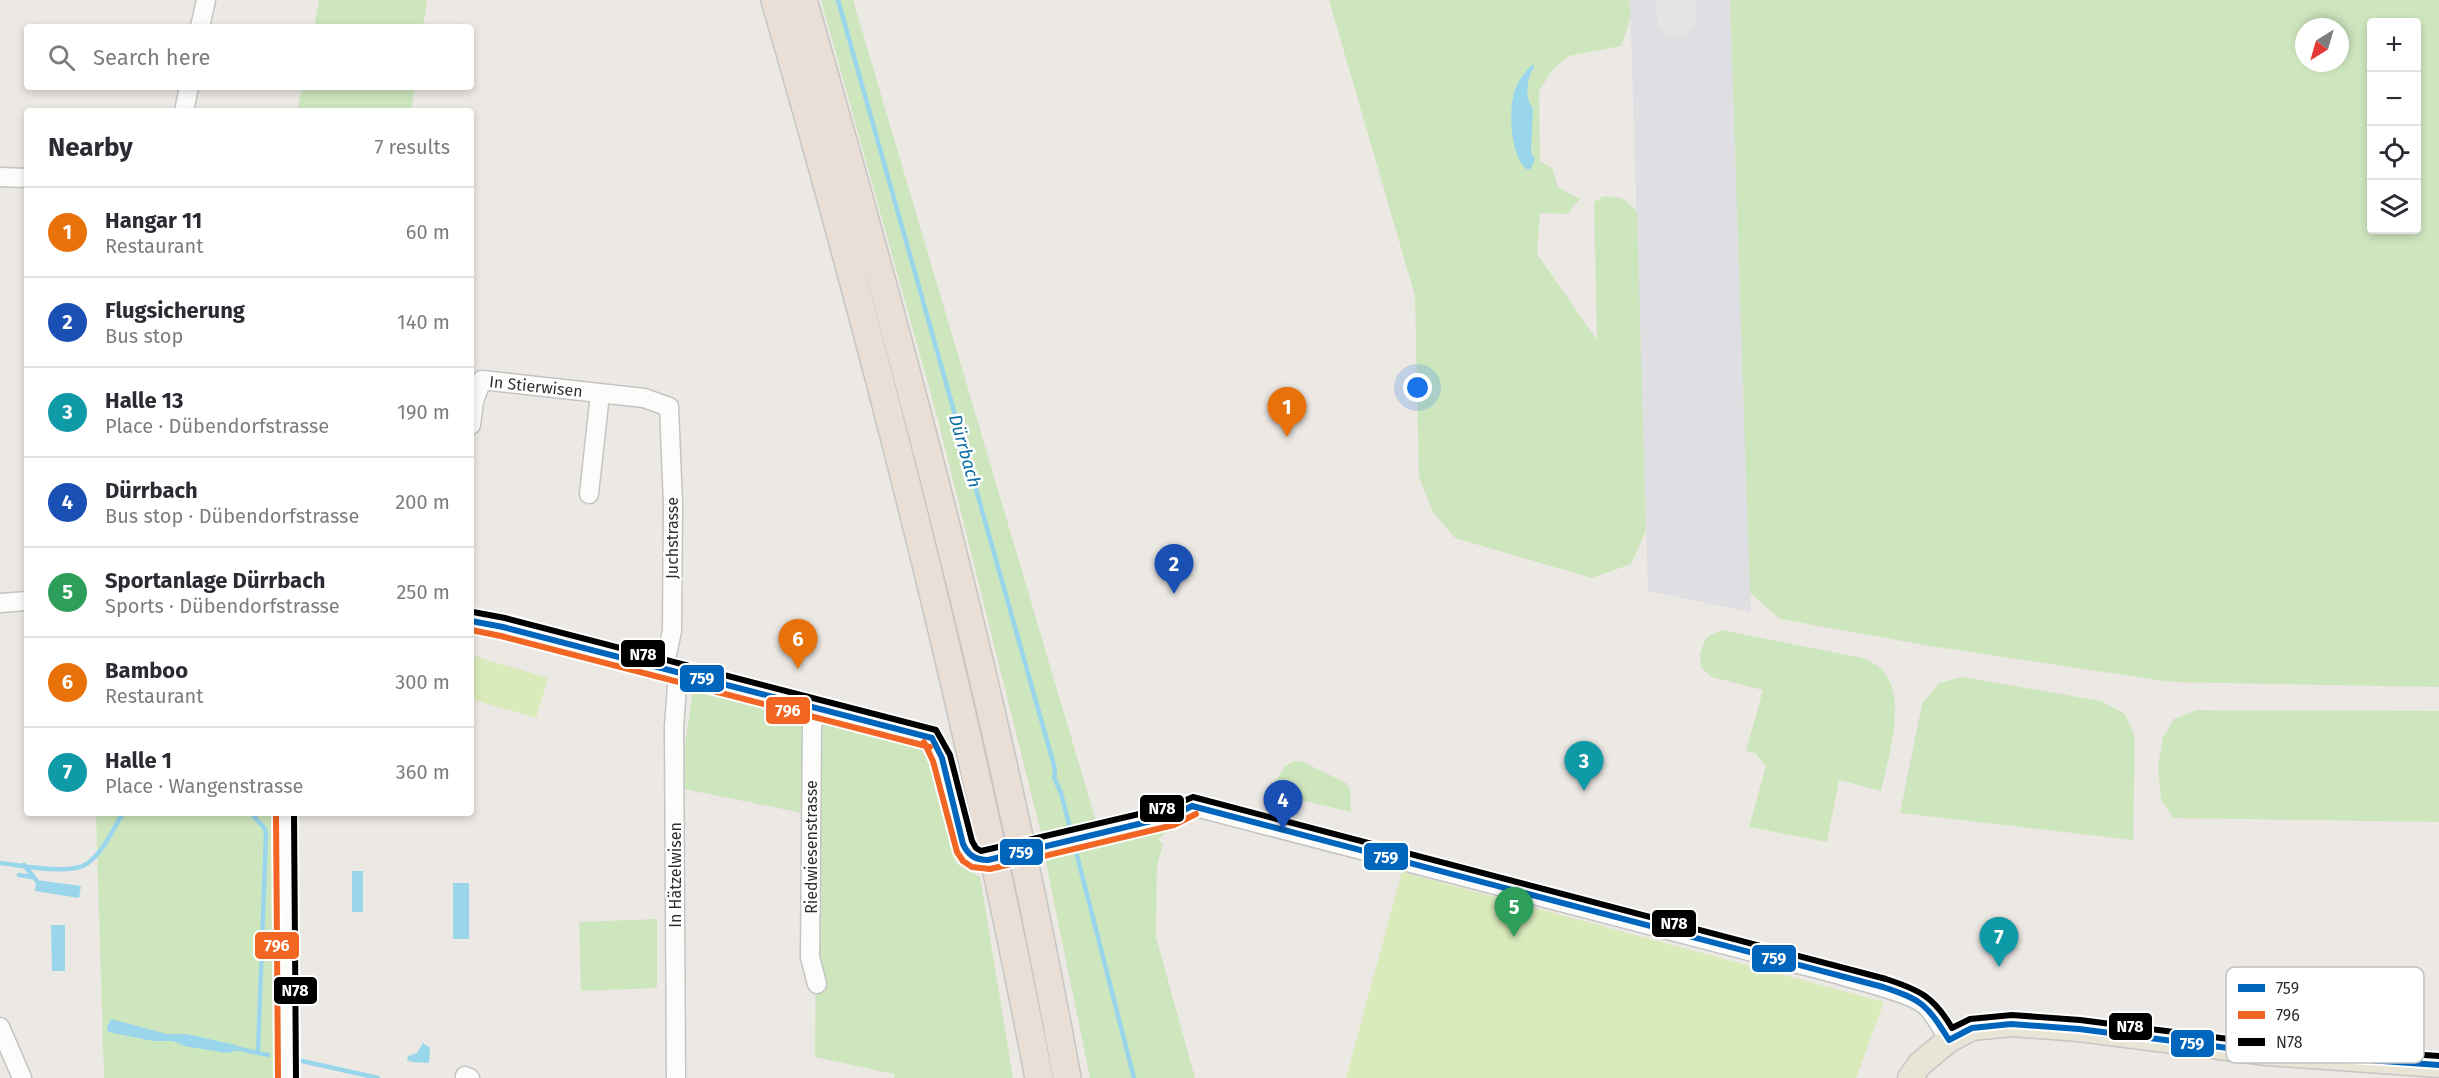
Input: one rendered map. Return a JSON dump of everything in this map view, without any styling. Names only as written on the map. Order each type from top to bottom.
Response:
[{"type":"highway","points":[[775,0],[870,338],[936,599],[999,878],[1039,1078]]},
{"type":"highway","points":[[803,0],[885,288],[964,596],[1024,863],[1067,1078]]},
{"type":"main road","points":[[1910,1078],[1920,1064],[1948,1040],[1972,1028],[2011,1024],[2079,1029],[2226,1048]]},
{"type":"main road","points":[[2410,1063],[2439,1065]]},
{"type":"street","points":[[201,24],[206,0]]},
{"type":"street","points":[[185,108],[188,90]]},
{"type":"street","points":[[0,177],[24,178]]},
{"type":"street","name":"In Stierwisen","points":[[474,401],[482,380],[644,398],[669,407]]},
{"type":"street","name":"In Stierwisen","points":[[589,494],[600,394]]},
{"type":"street","name":"Juchstrasse","points":[[669,407],[673,502],[671,670]]},
{"type":"street","points":[[0,603],[24,601]]},
{"type":"street","points":[[474,622],[503,627],[932,738]]},
{"type":"street","name":"In Hätzelwisen","points":[[671,670],[674,728],[676,1078]]},
{"type":"street","name":"Riedwiesenstrasse","points":[[816,709],[812,728],[810,957],[817,984]]},
{"type":"street","points":[[1192,806],[1837,974],[1899,993],[1923,1003],[1932,1012],[1948,1040]]},
{"type":"street","points":[[285,816],[287,1078]]},
{"type":"street","points":[[0,1027],[22,1078]]},
{"type":"shaded area","points":[[1630,0],[1730,0],[1751,612],[1648,591]]},
{"type":"green space","points":[[319,0],[427,0],[423,24],[315,24]]},
{"type":"green space","points":[[821,0],[853,0],[1098,828],[1043,841],[937,416]]},
{"type":"green space","points":[[1329,0],[1629,0],[1631,16],[1621,46],[1569,56],[1553,69],[1539,91],[1540,161],[1552,168],[1558,187],[1580,199],[1567,214],[1540,213],[1537,254],[1597,340],[1594,202],[1604,196],[1622,198],[1637,211],[1646,530],[1631,564],[1592,578],[1455,538],[1433,512],[1419,477],[1415,296]]},
{"type":"green space","points":[[1730,0],[2439,0],[2439,687],[2171,682],[1930,646],[1780,619],[1750,593]]},
{"type":"green space","points":[[301,90],[414,90],[412,108],[298,108]]},
{"type":"green space","points":[[1721,630],[1863,658],[1877,666],[1888,679],[1893,693],[1894,726],[1881,791],[1839,780],[1827,842],[1749,827],[1766,766],[1755,753],[1746,751],[1763,690],[1712,677],[1701,668],[1700,653],[1706,638]]},
{"type":"green space","points":[[474,656],[548,678],[536,718],[474,700]]},
{"type":"green space","points":[[1962,677],[2101,701],[2125,714],[2135,737],[2133,840],[1900,813],[1922,704],[1939,683]]},
{"type":"green space","points":[[693,689],[929,750],[956,863],[980,877],[1013,1078],[894,1078],[894,1074],[815,1057],[817,816],[679,788]]},
{"type":"green space","points":[[2197,710],[2439,711],[2439,822],[2173,818],[2161,800],[2158,766],[2163,737],[2174,719]]},
{"type":"green space","points":[[1294,761],[1303,762],[1346,783],[1350,789],[1351,812],[1268,792],[1285,766]]},
{"type":"green space","points":[[96,816],[273,816],[274,1078],[104,1078]]},
{"type":"green space","points":[[1176,822],[1158,840],[1163,844],[1157,866],[1156,937],[1195,1078],[1090,1078],[1044,853]]},
{"type":"green space","points":[[1402,872],[1884,1002],[1856,1078],[1346,1078]]},
{"type":"green space","points":[[657,919],[657,988],[581,991],[579,922]]},
{"type":"water","points":[[1533,64],[1528,82],[1528,99],[1533,108],[1531,153],[1535,159],[1528,170],[1517,155],[1511,120],[1516,86]]},
{"type":"water","points":[[352,871],[363,871],[363,912],[352,912]]},
{"type":"water","points":[[36,880],[81,886],[79,898],[35,891]]},
{"type":"water","points":[[453,883],[469,883],[469,939],[453,939]]},
{"type":"water","points":[[51,925],[65,925],[65,971],[52,971]]},
{"type":"water","points":[[111,1019],[167,1034],[186,1034],[236,1045],[235,1051],[227,1053],[184,1046],[173,1041],[153,1041],[108,1032],[107,1028]]},
{"type":"water","points":[[423,1043],[430,1048],[429,1063],[407,1060],[408,1056],[417,1053]]},
{"type":"waterway","name":"Dürrbach","points":[[838,0],[1055,769],[1054,777],[1061,793],[1134,1078]]},
{"type":"waterway","points":[[0,863],[58,869],[80,867],[88,863],[99,852],[121,816]]},
{"type":"waterway","points":[[254,816],[265,829],[266,834],[258,1053]]},
{"type":"waterway","points":[[24,865],[36,880]]},
{"type":"waterway","points":[[19,875],[32,877]]},
{"type":"waterway","points":[[235,1048],[268,1055]]},
{"type":"waterway","points":[[302,1061],[378,1078]]},
{"type":"taxiway","points":[[1676,0],[1677,17]]},
{"type":"transit line","name":"N78","points":[[474,612],[505,618],[936,730],[950,755],[972,841],[981,851],[1169,807],[1193,797],[1886,979],[1925,996],[1939,1009],[1952,1028],[1970,1019],[2012,1015],[2080,1020],[2226,1039]]},
{"type":"transit line","name":"759","points":[[474,622],[503,627],[932,738]]},
{"type":"transit line","name":"796","points":[[474,631],[930,747]]},
{"type":"transit line","name":"759","points":[[932,738],[942,758],[963,844],[970,854],[979,859],[988,860],[1172,816],[1192,806]]},
{"type":"transit line","name":"796","points":[[924,742],[933,761],[957,852],[963,861],[972,867],[990,869],[1174,825],[1196,814]]},
{"type":"transit line","name":"759","points":[[1192,806],[1883,987],[1923,1005],[1949,1040]]},
{"type":"transit line","name":"796","points":[[276,816],[278,1078]]},
{"type":"transit line","name":"N78","points":[[294,816],[296,1078]]},
{"type":"transit line","name":"759","points":[[1949,1040],[1972,1028],[2011,1024],[2079,1029],[2226,1048]]},
{"type":"transit line","name":"N78","points":[[2424,1055],[2439,1056]]},
{"type":"transit line","name":"759","points":[[2410,1063],[2439,1065]]},
{"type":"place","name":"Hangar 11","points":[[1287,437]]},
{"type":"place","name":"Flugsicherung","points":[[1174,594]]},
{"type":"place","name":"Bamboo","points":[[798,669]]},
{"type":"place","name":"Halle 13","points":[[1584,791]]},
{"type":"place","name":"Dürrbach","points":[[1283,830]]},
{"type":"place","name":"Sportanlage Dürrbach","points":[[1514,937]]},
{"type":"place","name":"Halle 1","points":[[1999,967]]}]
